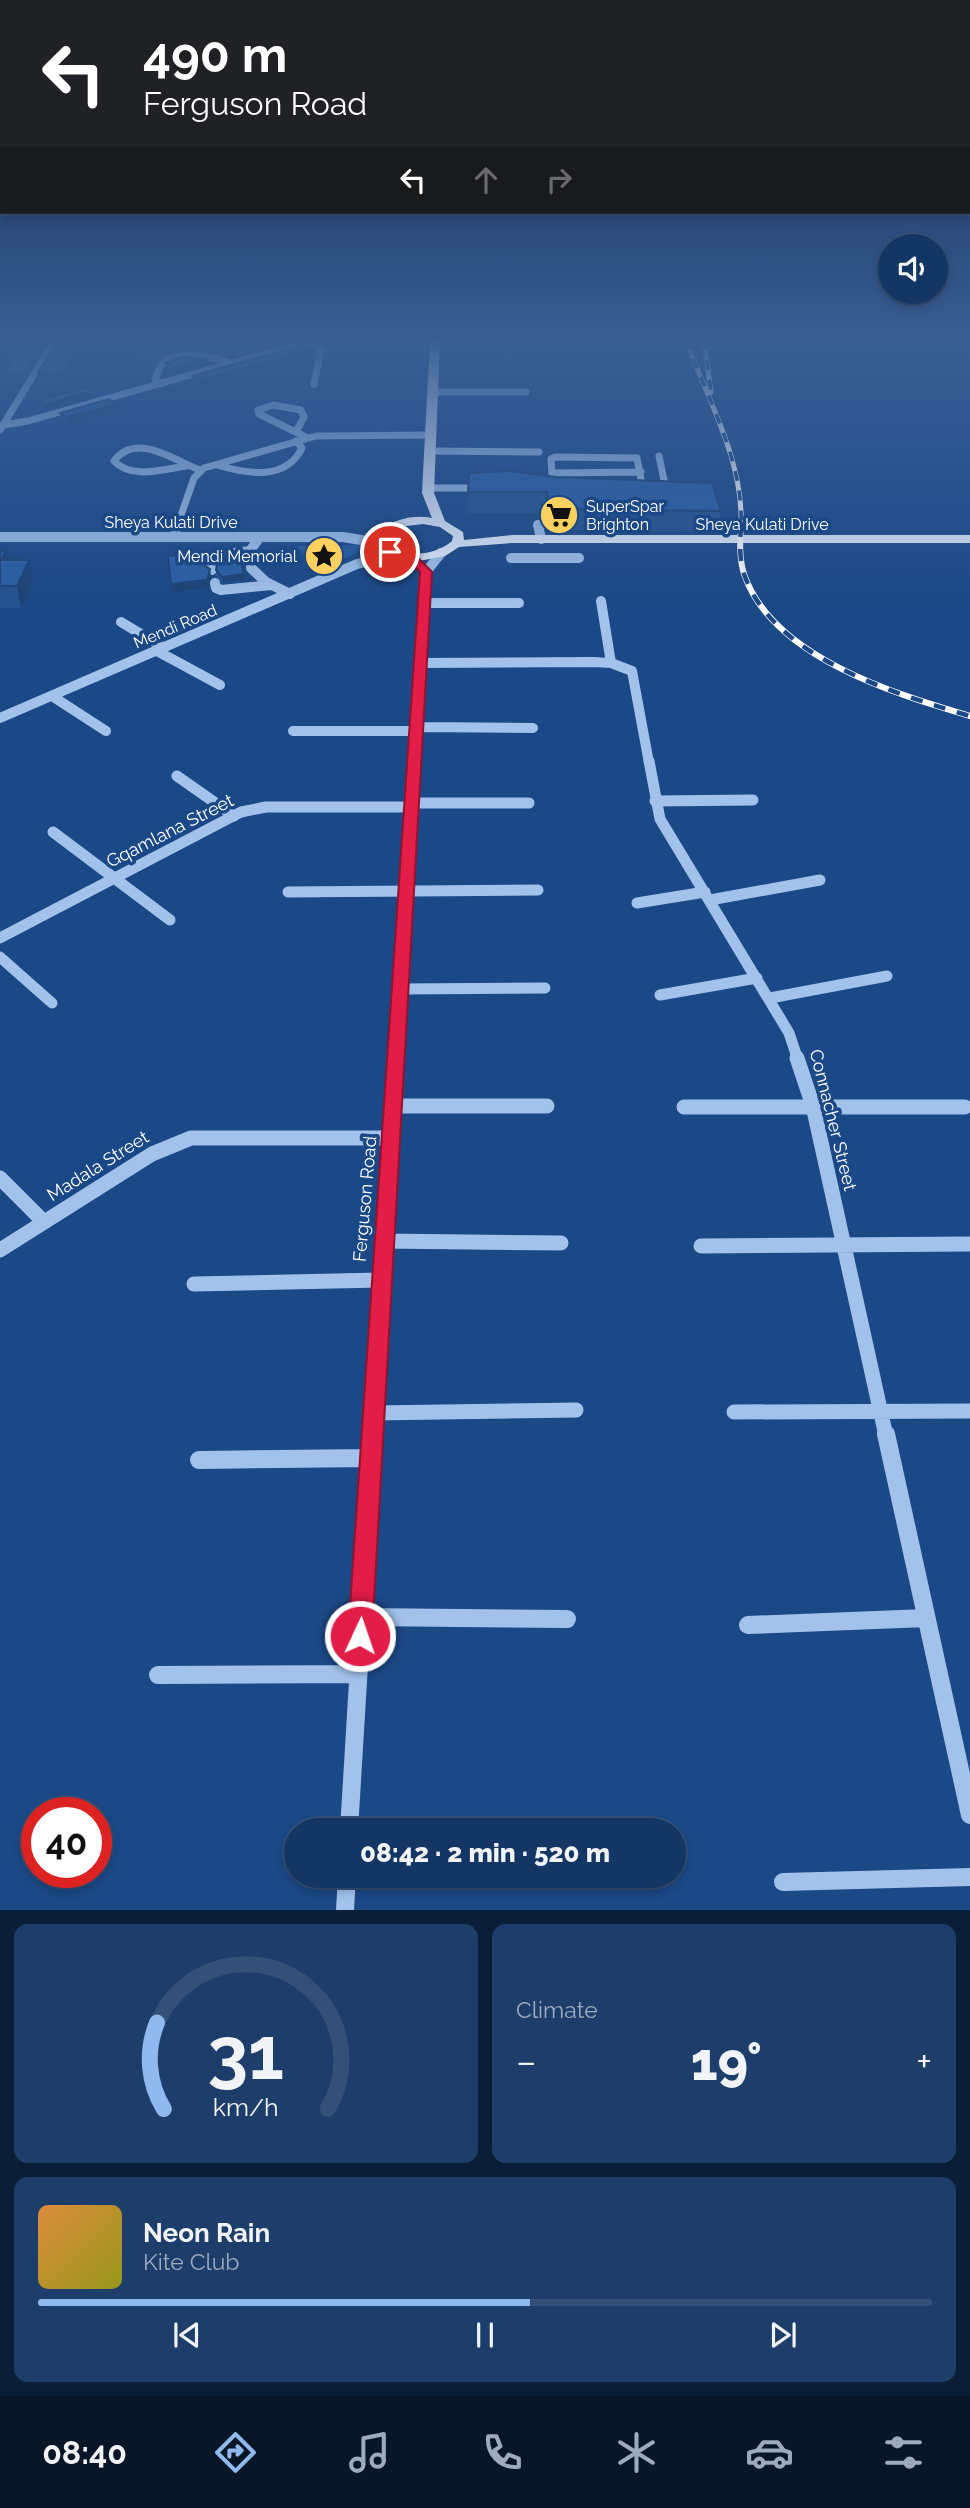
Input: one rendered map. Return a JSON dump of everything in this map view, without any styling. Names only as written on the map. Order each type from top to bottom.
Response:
[{"type":"main road","points":[[429,501],[408,521],[383,530],[379,535],[379,543],[404,555],[440,553],[457,544],[459,536],[445,524],[429,501],[430,429]]},
{"type":"main road","name":"Sheya Kulati Drive","points":[[408,521],[445,524],[468,532],[518,539]]},
{"type":"main road","name":"Sheya Kulati Drive","points":[[457,544],[518,539],[970,539]]},
{"type":"street","points":[[290,429],[308,438]]},
{"type":"street","points":[[174,537],[194,478],[200,470],[308,438],[330,435],[430,435]]},
{"type":"street","points":[[217,464],[237,471],[285,468],[299,457],[302,448],[296,441]]},
{"type":"street","points":[[187,466],[132,471],[118,467],[114,461],[123,452],[149,447],[165,450],[187,466],[200,470]]},
{"type":"street","points":[[429,451],[540,452]]},
{"type":"street","points":[[659,456],[666,490]]},
{"type":"street","points":[[553,490],[551,458],[555,457],[637,458],[643,490]]},
{"type":"street","points":[[552,473],[641,472]]},
{"type":"street","points":[[429,488],[467,488]]},
{"type":"street","points":[[538,524],[541,539]]},
{"type":"street","name":"Sheya Kulati Drive","points":[[0,537],[342,537],[383,530]]},
{"type":"street","name":"Sheya Kulati Drive","points":[[342,537],[379,543]]},
{"type":"street","points":[[259,538],[250,551],[251,568],[271,584],[290,594]]},
{"type":"street","points":[[518,539],[525,558]]},
{"type":"street","name":"Mendi Road","points":[[363,562],[379,543]]},
{"type":"street","points":[[212,570],[210,556],[250,551]]},
{"type":"street","points":[[404,555],[426,572],[440,553]]},
{"type":"street","name":"Mendi Road","points":[[0,718],[363,562],[404,555]]},
{"type":"street","points":[[511,558],[579,558]]},
{"type":"street","name":"Ferguson Road","points":[[350,1818],[426,572]]},
{"type":"street","points":[[215,583],[216,588],[225,590],[271,584]]},
{"type":"street","points":[[422,663],[611,663],[601,601]]},
{"type":"street","points":[[424,603],[519,603]]},
{"type":"street","points":[[121,622],[161,650],[220,685]]},
{"type":"street","name":"Connacher Street","points":[[611,663],[632,671],[636,680],[660,819],[789,1033],[813,1106],[970,1815]]},
{"type":"street","points":[[51,696],[106,731]]},
{"type":"street","points":[[293,731],[533,728]]},
{"type":"street","points":[[177,776],[234,816]]},
{"type":"street","points":[[655,801],[752,800]]},
{"type":"street","name":"Gqamlana Street","points":[[0,938],[234,816],[266,807],[528,803]]},
{"type":"street","points":[[53,832],[170,920]]},
{"type":"street","points":[[637,903],[820,880]]},
{"type":"street","points":[[288,892],[538,890]]},
{"type":"street","points":[[0,957],[52,1003]]},
{"type":"street","points":[[770,999],[887,976]]},
{"type":"street","points":[[660,995],[757,978]]},
{"type":"street","points":[[401,989],[545,988]]},
{"type":"street","points":[[394,1106],[547,1106]]},
{"type":"street","points":[[684,1107],[965,1107]]},
{"type":"street","name":"Madala Street","points":[[0,1250],[152,1154],[191,1138],[392,1138]]},
{"type":"street","points":[[0,1178],[44,1223]]},
{"type":"street","points":[[383,1241],[561,1243]]},
{"type":"street","points":[[701,1246],[970,1244]]},
{"type":"street","points":[[194,1284],[381,1280]]},
{"type":"street","points":[[373,1413],[576,1410]]},
{"type":"street","points":[[734,1412],[970,1411]]},
{"type":"street","points":[[199,1460],[370,1458]]},
{"type":"street","points":[[361,1618],[567,1619]]},
{"type":"street","points":[[748,1625],[926,1618]]},
{"type":"street","points":[[158,1675],[358,1674]]},
{"type":"street","points":[[783,1881],[970,1877]]},
{"type":"street","points":[[345,1909],[346,1888]]},
{"type":"shaded area","points":[[359,545],[364,550],[317,570],[297,546]]},
{"type":"building","points":[[512,471],[556,477],[712,483],[721,511],[549,509],[547,492],[468,492],[469,473]]},
{"type":"building","points":[[0,551],[6,551],[1,560],[29,560],[17,586],[0,586]]},
{"type":"building","points":[[202,553],[205,566],[210,569],[207,580],[171,584],[168,556]]},
{"type":"building","points":[[239,554],[244,574],[222,577],[216,570],[218,557]]},
{"type":"railway","points":[[722,429],[737,479],[741,526]]},
{"type":"railway","points":[[741,526],[744,574],[759,603],[781,628],[808,650],[839,668],[907,696],[970,716]]},
{"type":"place","name":"SuperSpar Brighton","points":[[559,515]]},
{"type":"place","name":"Mendi Memorial","points":[[324,556]]},
{"type":"route","points":[[360,1636],[426,572],[411,556],[390,552]]}]
